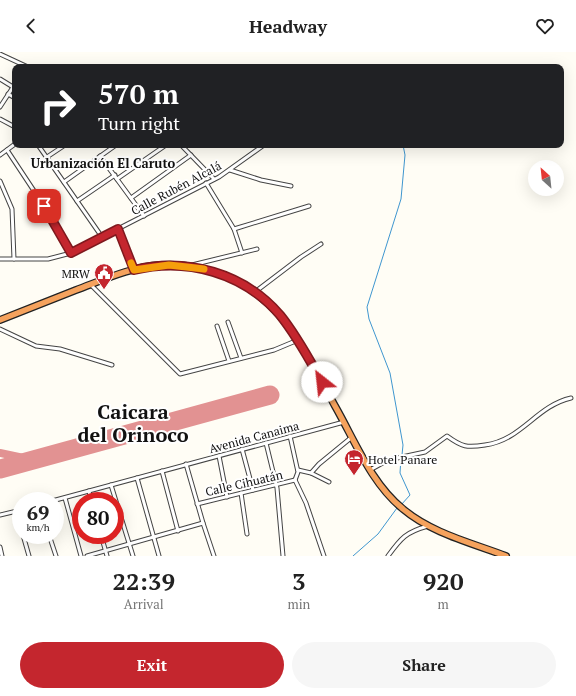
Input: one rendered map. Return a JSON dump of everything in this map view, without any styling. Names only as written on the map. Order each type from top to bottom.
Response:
[{"type":"highway","points":[[0,320],[90,285],[134,270],[160,265],[188,266],[222,274],[255,292],[279,314],[298,340],[370,470],[380,485],[395,502],[428,526],[506,556]]},
{"type":"street","points":[[0,55],[20,64]]},
{"type":"street","points":[[0,79],[12,84]]},
{"type":"street","points":[[0,107],[1,102],[12,88]]},
{"type":"street","points":[[8,94],[12,96]]},
{"type":"street","points":[[0,119],[12,125]]},
{"type":"street","points":[[0,155],[12,146]]},
{"type":"street","points":[[40,148],[102,237]]},
{"type":"street","points":[[47,157],[60,148]]},
{"type":"street","points":[[64,182],[112,148]]},
{"type":"street","points":[[117,179],[162,148]]},
{"type":"street","points":[[184,148],[214,179]]},
{"type":"street","name":"Calle Rubén Alcalá","points":[[0,259],[48,259],[71,253],[214,179],[230,170],[260,148]]},
{"type":"street","points":[[7,150],[44,206],[71,253]]},
{"type":"street","points":[[131,198],[191,155]]},
{"type":"street","points":[[100,156],[144,216]]},
{"type":"street","points":[[230,170],[261,180],[291,186]]},
{"type":"street","points":[[77,201],[114,175]]},
{"type":"street","points":[[0,181],[12,209],[14,259]]},
{"type":"street","points":[[206,183],[234,229],[242,253]]},
{"type":"street","points":[[234,229],[309,206]]},
{"type":"street","points":[[118,229],[134,270]]},
{"type":"street","points":[[255,292],[301,257],[321,244]]},
{"type":"street","points":[[188,266],[257,249]]},
{"type":"street","points":[[90,285],[180,374],[229,362],[298,340]]},
{"type":"street","points":[[228,322],[241,358]]},
{"type":"street","points":[[217,326],[229,362]]},
{"type":"street","points":[[0,329],[36,346],[60,349],[112,365]]},
{"type":"street","points":[[370,470],[384,462],[402,455],[425,452],[448,436],[465,447],[503,442],[517,433],[550,406],[570,398]]},
{"type":"street","name":"Avenida Canaima","points":[[65,498],[344,422]]},
{"type":"street","points":[[290,436],[298,470],[295,480],[306,503],[324,556]]},
{"type":"street","points":[[311,473],[319,464],[352,437]]},
{"type":"street","points":[[266,443],[277,485],[283,556]]},
{"type":"street","points":[[242,449],[253,490]]},
{"type":"street","points":[[219,456],[227,496]]},
{"type":"street","points":[[186,464],[203,524],[214,556]]},
{"type":"street","points":[[298,470],[311,473],[329,482]]},
{"type":"street","points":[[162,471],[178,531]]},
{"type":"street","points":[[137,478],[159,556]]},
{"type":"street","name":"Calle Cihuatán","points":[[197,504],[295,480]]},
{"type":"street","points":[[111,485],[133,556]]},
{"type":"street","points":[[241,493],[247,534]]},
{"type":"street","points":[[65,498],[81,556]]},
{"type":"street","points":[[0,515],[12,512]]},
{"type":"street","points":[[87,556],[203,524]]},
{"type":"street","points":[[388,556],[405,535],[428,526]]},
{"type":"street","points":[[26,544],[29,556]]},
{"type":"street","points":[[52,544],[56,556]]},
{"type":"street","points":[[104,544],[107,556]]},
{"type":"street","points":[[0,548],[2,556]]},
{"type":"waterway","points":[[402,455],[403,445],[390,373],[369,319],[367,307],[401,199],[405,155],[404,148]]},
{"type":"waterway","points":[[401,458],[400,473],[410,495],[401,505]]},
{"type":"waterway","points":[[353,556],[378,534],[397,508]]},
{"type":"taxiway","points":[[0,453],[33,460]]},
{"type":"runway","points":[[0,469],[270,395]]},
{"type":"slow traffic","points":[[131,263],[134,270],[160,265],[188,266],[204,269]]},
{"type":"place","name":"MRW","points":[[104,290]]},
{"type":"place","name":"Hotel Panare","points":[[354,476]]},
{"type":"district","name":"Urbanización El Caruto","points":[[103,163]]},
{"type":"district","name":"Caicara del Orinoco","points":[[133,422]]},
{"type":"route","points":[[44,206],[71,253],[118,229],[134,270],[160,265],[177,265],[206,269],[229,277],[255,292],[272,307],[288,326],[322,382]]}]
